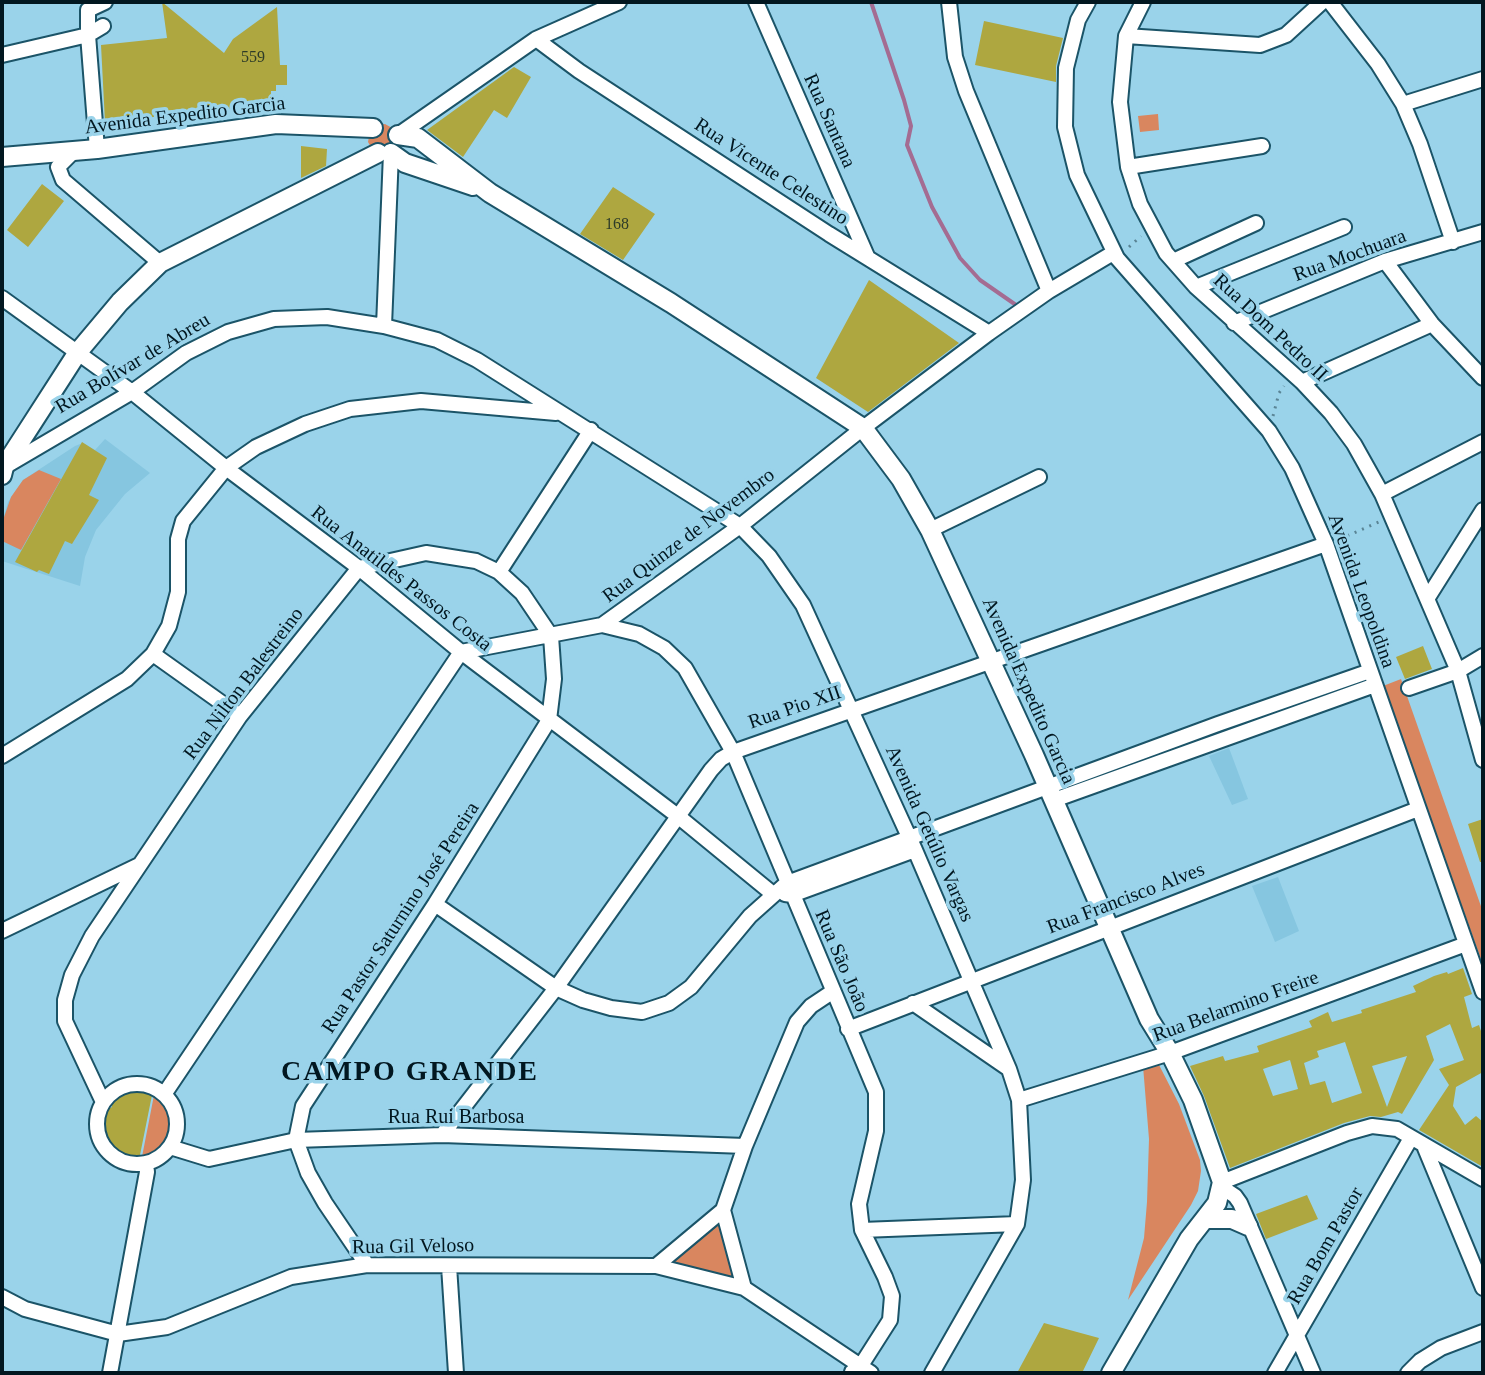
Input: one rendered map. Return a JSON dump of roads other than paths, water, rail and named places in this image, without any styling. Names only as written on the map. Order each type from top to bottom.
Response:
[{"type":"main road","name":"Avenida Expedito Garcia","points":[[2,157],[97,149],[276,124],[373,128]]},
{"type":"main road","points":[[388,124],[398,135],[398,142],[385,153],[368,142],[373,128],[379,125],[388,124]]},
{"type":"main road","name":"Avenida Expedito Garcia","points":[[398,135],[418,138],[490,193],[671,303],[863,428],[901,479],[930,530],[1051,794],[1149,1019],[1170,1053],[1198,1113],[1222,1185]]},
{"type":"main road","name":"Avenida Expedito Garcia","points":[[385,153],[490,193]]},
{"type":"main road","name":"Rua Bolívar de Abreu","points":[[3,469],[78,352],[120,302],[160,263],[385,153]]},
{"type":"main road","points":[[1111,1373],[1189,1239],[1217,1203],[1222,1185]]},
{"type":"main road","points":[[1206,1219],[1232,1219],[1248,1226]]},
{"type":"street","points":[[97,149],[88,6],[105,2]]},
{"type":"street","points":[[398,135],[536,39],[619,2]]},
{"type":"street","name":"Rua Santana","points":[[756,2],[867,256]]},
{"type":"street","points":[[949,2],[955,57],[966,91],[1049,291]]},
{"type":"street","name":"Avenida Leopoldina","points":[[1088,2],[1078,20],[1066,68],[1065,127],[1077,175],[1115,256],[1269,431],[1292,468],[1326,544],[1483,992]]},
{"type":"street","name":"Rua Dom Pedro II","points":[[1143,2],[1126,36],[1120,102],[1128,167],[1140,204],[1173,261],[1196,287],[1298,378],[1331,413],[1354,444],[1382,494],[1458,671],[1483,760]]},
{"type":"street","points":[[1126,36],[1260,45],[1286,35],[1322,2]]},
{"type":"street","points":[[1330,2],[1378,64],[1403,104],[1453,242]]},
{"type":"street","points":[[2,55],[88,35],[103,26]]},
{"type":"street","name":"Rua Vicente Celestino","points":[[536,39],[579,71],[989,333]]},
{"type":"street","points":[[1403,104],[1483,79]]},
{"type":"street","points":[[1128,167],[1262,146]]},
{"type":"street","points":[[74,151],[58,167],[63,180],[160,263]]},
{"type":"street","points":[[384,326],[385,153]]},
{"type":"street","points":[[1173,261],[1256,223]]},
{"type":"street","points":[[1196,287],[1344,227]]},
{"type":"street","name":"Rua Mochuara","points":[[1234,323],[1385,261],[1483,232]]},
{"type":"street","name":"Rua Quinze de Novembro","points":[[461,652],[602,625],[740,526],[989,333],[1049,291],[1115,256]]},
{"type":"street","points":[[1385,261],[1432,324],[1483,378]]},
{"type":"street","name":"Rua Anatildes Passos Costa","points":[[2,298],[132,392],[226,468],[359,568],[461,652],[679,817],[773,894]]},
{"type":"street","name":"Rua Bolívar de Abreu","points":[[3,469],[132,392],[186,353],[228,332],[274,319],[327,317],[384,326],[437,340],[477,360],[558,413]]},
{"type":"street","points":[[1298,378],[1432,324]]},
{"type":"street","points":[[2,756],[127,679],[153,654],[169,626],[178,592],[178,539],[183,521],[226,468],[256,447],[293,429],[350,409],[421,401],[558,413]]},
{"type":"street","name":"Avenida Getúlio Vargas","points":[[558,413],[591,430],[740,526],[769,556],[803,605],[912,844],[1009,1069],[1019,1100],[1023,1180],[1017,1224],[934,1372]]},
{"type":"street","points":[[499,572],[591,430]]},
{"type":"street","points":[[1382,494],[1483,442]]},
{"type":"street","points":[[930,530],[1039,477]]},
{"type":"street","points":[[1427,599],[1483,510]]},
{"type":"street","name":"Rua Pio XII","points":[[442,1135],[556,988],[711,770],[733,752],[1326,544]]},
{"type":"street","points":[[359,568],[426,553],[476,561],[499,572],[522,593],[551,636],[554,679],[549,720]]},
{"type":"street","name":"Rua Nilton Balestreino","points":[[103,1102],[65,1021],[65,1000],[72,975],[92,936],[240,716],[359,568]]},
{"type":"street","name":"Rua São João","points":[[602,625],[639,634],[664,648],[685,668],[733,752],[876,1092],[876,1131],[859,1204],[862,1230],[892,1296],[890,1320],[861,1371]]},
{"type":"street","points":[[165,1093],[461,652]]},
{"type":"street","points":[[153,654],[240,716]]},
{"type":"street","points":[[1409,688],[1458,671],[1483,656]]},
{"type":"street","points":[[1051,794],[1218,724],[1372,678]]},
{"type":"street","points":[[435,904],[556,988],[611,1008],[642,1012],[669,1003],[691,987],[750,916],[773,894],[1051,794],[1224,739],[1372,678]]},
{"type":"street","points":[[1244,715],[1250,729]]},
{"type":"street","name":"Rua Pastor Saturnino José Pereira","points":[[296,1140],[303,1106],[435,904],[549,720]]},
{"type":"street","points":[[1218,724],[1224,739]]},
{"type":"street","name":"Rua Francisco Alves","points":[[848,1029],[1418,809]]},
{"type":"street","points":[[2,931],[140,865]]},
{"type":"street","name":"Rua Belarmino Freire","points":[[1019,1100],[1170,1053],[1466,944]]},
{"type":"street","points":[[656,1266],[723,1210],[745,1146],[797,1022],[811,1006],[832,992]]},
{"type":"street","points":[[913,1003],[1009,1069]]},
{"type":"street","points":[[131,1084],[165,1093],[176,1112],[177,1121],[170,1147],[164,1154],[146,1163],[114,1157],[104,1146],[97,1124],[103,1102],[120,1088],[131,1084]]},
{"type":"street","points":[[1313,1373],[1235,1196],[1222,1185],[1347,1133],[1372,1126],[1397,1129],[1483,1179]]},
{"type":"street","name":"Rua Rui Barbosa","points":[[170,1147],[209,1159],[296,1140],[442,1135],[745,1146]]},
{"type":"street","name":"Rua Bom Pastor","points":[[1275,1373],[1411,1138]]},
{"type":"street","points":[[296,1140],[308,1173],[325,1203],[367,1265]]},
{"type":"street","points":[[1425,1148],[1483,1288]]},
{"type":"street","points":[[110,1373],[147,1172],[146,1163]]},
{"type":"street","points":[[723,1210],[744,1288],[861,1371]]},
{"type":"street","points":[[862,1230],[1017,1224]]},
{"type":"street","name":"Rua Gil Veloso","points":[[2,1297],[25,1309],[118,1334],[167,1327],[291,1277],[367,1265],[656,1266],[744,1288]]},
{"type":"street","points":[[449,1266],[456,1373]]},
{"type":"street","points":[[1408,1373],[1441,1348],[1483,1332]]},
{"type":"waterway","points":[[871,2],[911,126],[907,145],[932,207],[960,258],[980,280],[1016,305]]},
{"type":"district","name":"CAMPO GRANDE","points":[[410,1073]]}]
